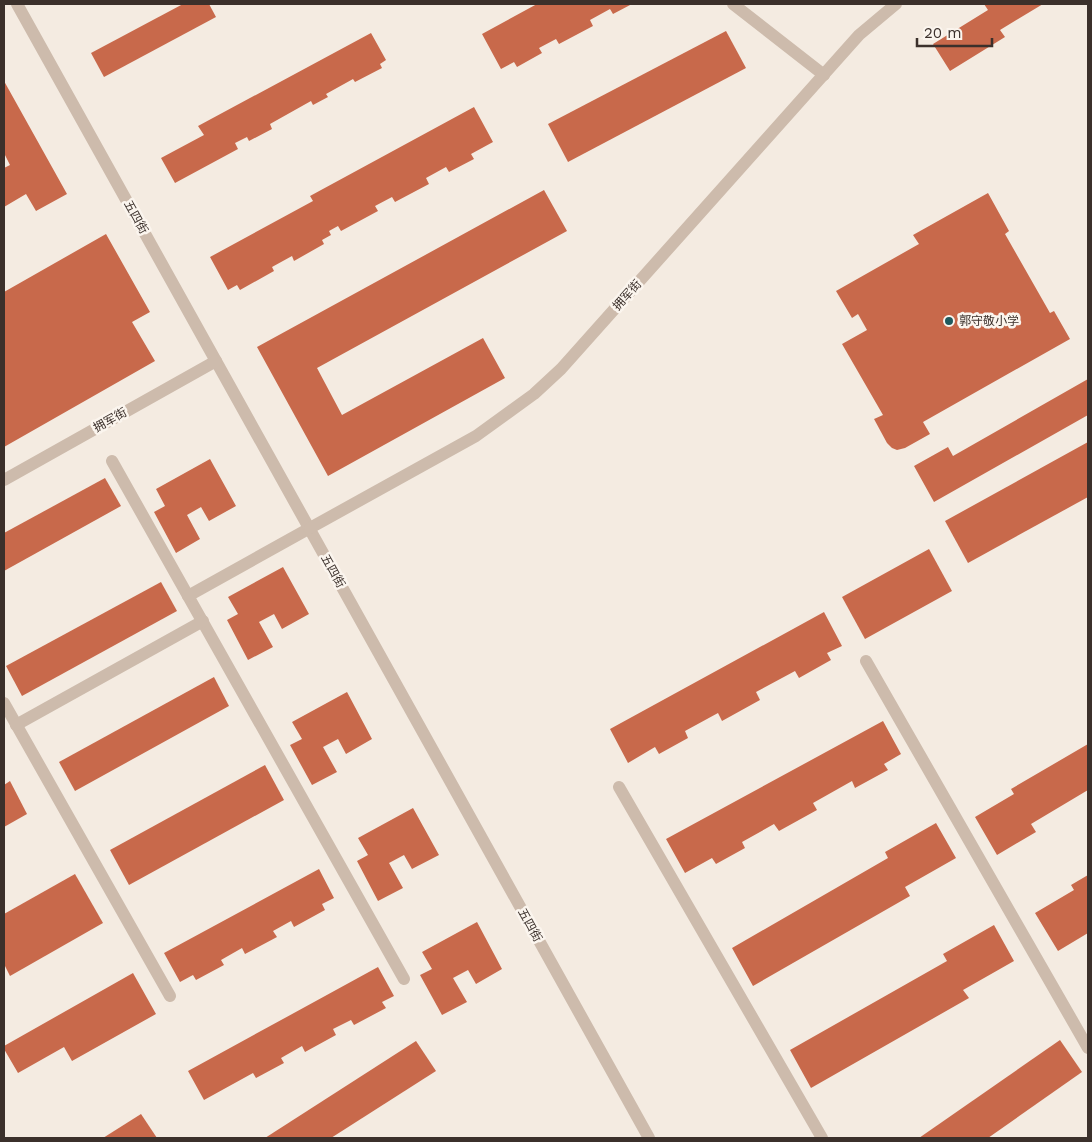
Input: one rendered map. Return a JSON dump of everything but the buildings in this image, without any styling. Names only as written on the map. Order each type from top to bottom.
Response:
[{"type":"street","name":"五四街","points":[[17,4],[649,1138]]},
{"type":"street","points":[[733,4],[824,76]]},
{"type":"street","name":"拥军街","points":[[188,596],[476,436],[534,394],[561,369],[859,35],[896,4]]},
{"type":"street","name":"拥军街","points":[[4,480],[216,361]]},
{"type":"street","points":[[112,462],[404,980]]},
{"type":"street","points":[[16,726],[203,621]]},
{"type":"street","points":[[866,661],[1088,1048]]},
{"type":"street","points":[[4,703],[170,996]]},
{"type":"street","points":[[619,787],[822,1138]]},
{"type":"place","name":"郭守敬小学","points":[[949,321]]}]
